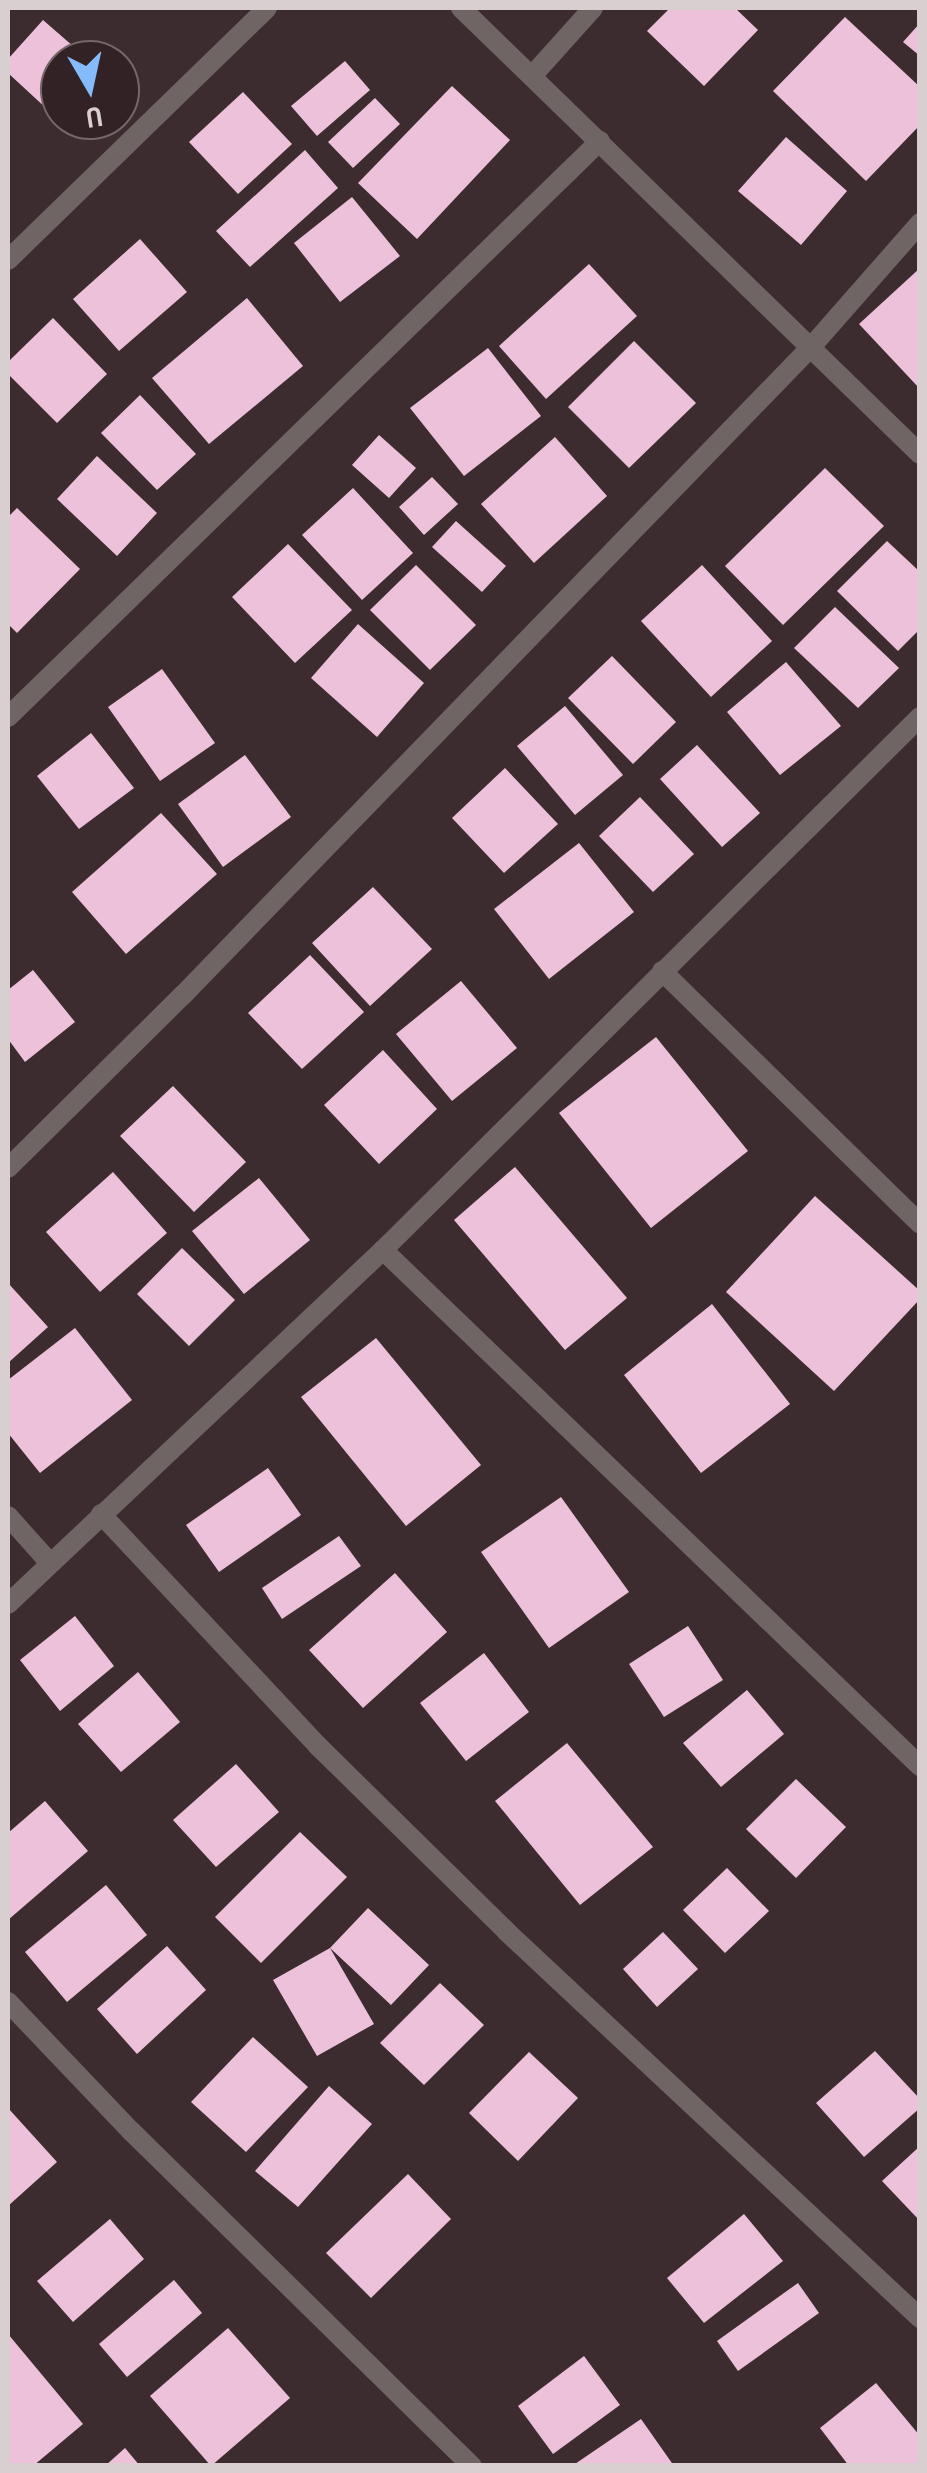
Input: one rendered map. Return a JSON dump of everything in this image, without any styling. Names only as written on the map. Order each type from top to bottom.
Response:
[{"type":"street","points":[[8,260],[267,8]]},
{"type":"street","points":[[461,8],[920,454]]},
{"type":"street","points":[[532,76],[592,8]]},
{"type":"street","points":[[8,718],[600,141]]},
{"type":"street","points":[[8,1168],[183,995],[812,346],[920,223]]},
{"type":"street","points":[[8,1604],[382,1250],[920,716]]},
{"type":"street","points":[[662,971],[920,1224]]},
{"type":"street","points":[[382,1250],[920,1766]]},
{"type":"street","points":[[101,1514],[317,1745],[492,1918],[920,2318]]},
{"type":"street","points":[[8,1516],[50,1563]]},
{"type":"street","points":[[8,2002],[131,2132],[472,2466]]},
{"type":"building","points":[[670,8],[735,8],[758,30],[704,86],[647,31]]},
{"type":"building","points":[[845,17],[920,87],[920,125],[866,181],[773,91]]},
{"type":"building","points":[[43,20],[66,40],[40,40],[40,103],[8,73],[8,59]]},
{"type":"building","points":[[920,23],[920,56],[903,42]]},
{"type":"building","points":[[345,61],[370,90],[317,136],[291,106]]},
{"type":"building","points":[[452,86],[510,140],[417,239],[358,183]]},
{"type":"building","points":[[243,92],[292,144],[238,194],[189,142]]},
{"type":"building","points":[[375,98],[400,124],[353,168],[328,142]]},
{"type":"building","points":[[786,137],[847,191],[801,245],[738,191]]},
{"type":"building","points":[[305,150],[338,188],[250,267],[216,231]]},
{"type":"building","points":[[352,197],[400,256],[340,302],[294,243]]},
{"type":"building","points":[[140,239],[187,292],[119,351],[73,299]]},
{"type":"building","points":[[589,264],[637,316],[546,399],[499,346]]},
{"type":"building","points":[[920,268],[920,389],[859,324]]},
{"type":"building","points":[[247,298],[303,366],[209,444],[152,378]]},
{"type":"building","points":[[53,318],[107,374],[57,423],[8,374],[8,362]]},
{"type":"building","points":[[634,341],[696,403],[629,468],[568,407]]},
{"type":"building","points":[[488,348],[541,416],[464,476],[410,408]]},
{"type":"building","points":[[140,395],[196,454],[157,490],[101,433]]},
{"type":"building","points":[[379,435],[416,468],[389,498],[352,465]]},
{"type":"building","points":[[555,437],[607,496],[534,563],[481,504]]},
{"type":"building","points":[[97,456],[157,513],[117,556],[57,499]]},
{"type":"building","points":[[825,468],[884,526],[783,625],[725,566]]},
{"type":"building","points":[[432,477],[458,504],[424,535],[399,507]]},
{"type":"building","points":[[353,488],[413,553],[362,600],[302,535]]},
{"type":"building","points":[[17,508],[80,569],[17,633],[8,624],[8,517]]},
{"type":"building","points":[[456,521],[506,566],[482,592],[432,547]]},
{"type":"building","points":[[887,541],[920,572],[920,629],[898,651],[837,591]]},
{"type":"building","points":[[288,544],[352,610],[295,663],[232,597]]},
{"type":"building","points":[[416,565],[476,625],[430,670],[370,610]]},
{"type":"building","points":[[702,565],[772,641],[711,697],[641,621]]},
{"type":"building","points":[[835,607],[899,668],[858,708],[794,648]]},
{"type":"building","points":[[358,624],[424,683],[377,737],[311,678]]},
{"type":"building","points":[[612,656],[676,722],[633,764],[568,698]]},
{"type":"building","points":[[786,662],[841,726],[780,775],[727,712]]},
{"type":"building","points":[[162,669],[215,743],[160,781],[108,707]]},
{"type":"building","points":[[565,706],[623,775],[575,815],[517,746]]},
{"type":"building","points":[[91,733],[134,788],[79,829],[37,776]]},
{"type":"building","points":[[697,745],[760,813],[722,847],[660,779]]},
{"type":"building","points":[[245,755],[291,817],[223,867],[178,804]]},
{"type":"building","points":[[505,768],[558,824],[504,873],[452,818]]},
{"type":"building","points":[[640,797],[694,854],[653,892],[599,836]]},
{"type":"building","points":[[161,813],[217,874],[126,954],[72,892]]},
{"type":"building","points":[[579,843],[634,912],[549,979],[494,909]]},
{"type":"building","points":[[373,887],[432,949],[370,1006],[312,943]]},
{"type":"building","points":[[310,955],[364,1012],[302,1069],[248,1013]]},
{"type":"building","points":[[33,970],[75,1022],[25,1062],[8,1039],[8,990]]},
{"type":"building","points":[[461,981],[517,1048],[452,1101],[396,1034]]},
{"type":"building","points":[[656,1037],[748,1151],[651,1228],[559,1113]]},
{"type":"building","points":[[383,1050],[437,1109],[379,1164],[324,1105]]},
{"type":"building","points":[[173,1086],[246,1162],[194,1212],[120,1136]]},
{"type":"building","points":[[515,1167],[627,1298],[565,1350],[454,1220]]},
{"type":"building","points":[[113,1172],[167,1233],[100,1292],[46,1232]]},
{"type":"building","points":[[259,1178],[310,1240],[244,1294],[192,1231]]},
{"type":"building","points":[[815,1196],[920,1291],[920,1299],[834,1391],[726,1292]]},
{"type":"building","points":[[182,1248],[235,1300],[189,1346],[137,1294]]},
{"type":"building","points":[[8,1283],[48,1327],[8,1363]]},
{"type":"building","points":[[712,1304],[790,1404],[701,1473],[624,1375]]},
{"type":"building","points":[[75,1328],[132,1400],[40,1473],[8,1433],[8,1380]]},
{"type":"building","points":[[376,1338],[481,1465],[406,1526],[301,1397]]},
{"type":"building","points":[[268,1468],[301,1515],[219,1572],[186,1525]]},
{"type":"building","points":[[561,1497],[629,1592],[549,1648],[481,1552]]},
{"type":"building","points":[[339,1536],[361,1566],[282,1619],[262,1588]]},
{"type":"building","points":[[395,1573],[447,1632],[363,1708],[309,1650]]},
{"type":"building","points":[[75,1616],[114,1666],[60,1711],[20,1660]]},
{"type":"building","points":[[688,1626],[723,1680],[664,1717],[629,1664]]},
{"type":"building","points":[[484,1653],[529,1712],[466,1761],[420,1703]]},
{"type":"building","points":[[138,1672],[180,1722],[121,1772],[78,1724]]},
{"type":"building","points":[[747,1690],[784,1734],[721,1787],[683,1743]]},
{"type":"building","points":[[567,1743],[653,1847],[580,1905],[495,1801]]},
{"type":"building","points":[[236,1764],[279,1812],[216,1867],[173,1820]]},
{"type":"building","points":[[796,1779],[846,1827],[796,1878],[746,1829]]},
{"type":"building","points":[[45,1801],[88,1851],[8,1920],[8,1833]]},
{"type":"building","points":[[300,1832],[347,1877],[261,1963],[215,1917]]},
{"type":"building","points":[[727,1868],[769,1911],[725,1953],[683,1910]]},
{"type":"building","points":[[106,1885],[147,1935],[67,2002],[25,1952]]},
{"type":"building","points":[[368,1908],[429,1965],[391,2005],[330,1948]]},
{"type":"building","points":[[663,1932],[698,1969],[657,2007],[623,1969]]},
{"type":"building","points":[[167,1946],[206,1990],[137,2054],[97,2009]]},
{"type":"building","points":[[330,1948],[374,2024],[317,2056],[273,1980]]},
{"type":"building","points":[[440,1983],[484,2025],[424,2085],[380,2043]]},
{"type":"building","points":[[253,2037],[308,2087],[246,2152],[191,2102]]},
{"type":"building","points":[[875,2051],[920,2099],[920,2108],[864,2157],[816,2103]]},
{"type":"building","points":[[529,2052],[578,2098],[518,2161],[469,2113]]},
{"type":"building","points":[[329,2086],[372,2124],[298,2207],[255,2171]]},
{"type":"building","points":[[8,2108],[57,2162],[8,2206]]},
{"type":"building","points":[[920,2146],[920,2221],[882,2181]]},
{"type":"building","points":[[408,2174],[451,2219],[371,2298],[326,2253]]},
{"type":"building","points":[[744,2214],[783,2261],[704,2323],[667,2278]]},
{"type":"building","points":[[110,2219],[144,2259],[73,2322],[37,2281]]},
{"type":"building","points":[[174,2280],[202,2313],[127,2377],[99,2344]]},
{"type":"building","points":[[798,2283],[819,2313],[738,2371],[717,2341]]},
{"type":"building","points":[[228,2328],[290,2398],[211,2466],[150,2396]]},
{"type":"building","points":[[8,2334],[83,2424],[33,2466],[8,2466]]},
{"type":"building","points":[[584,2356],[620,2405],[553,2454],[518,2406]]},
{"type":"building","points":[[876,2383],[920,2436],[920,2466],[849,2466],[820,2428]]},
{"type":"building","points":[[641,2419],[674,2466],[572,2466]]},
{"type":"building","points":[[125,2448],[140,2466],[105,2466]]}]
